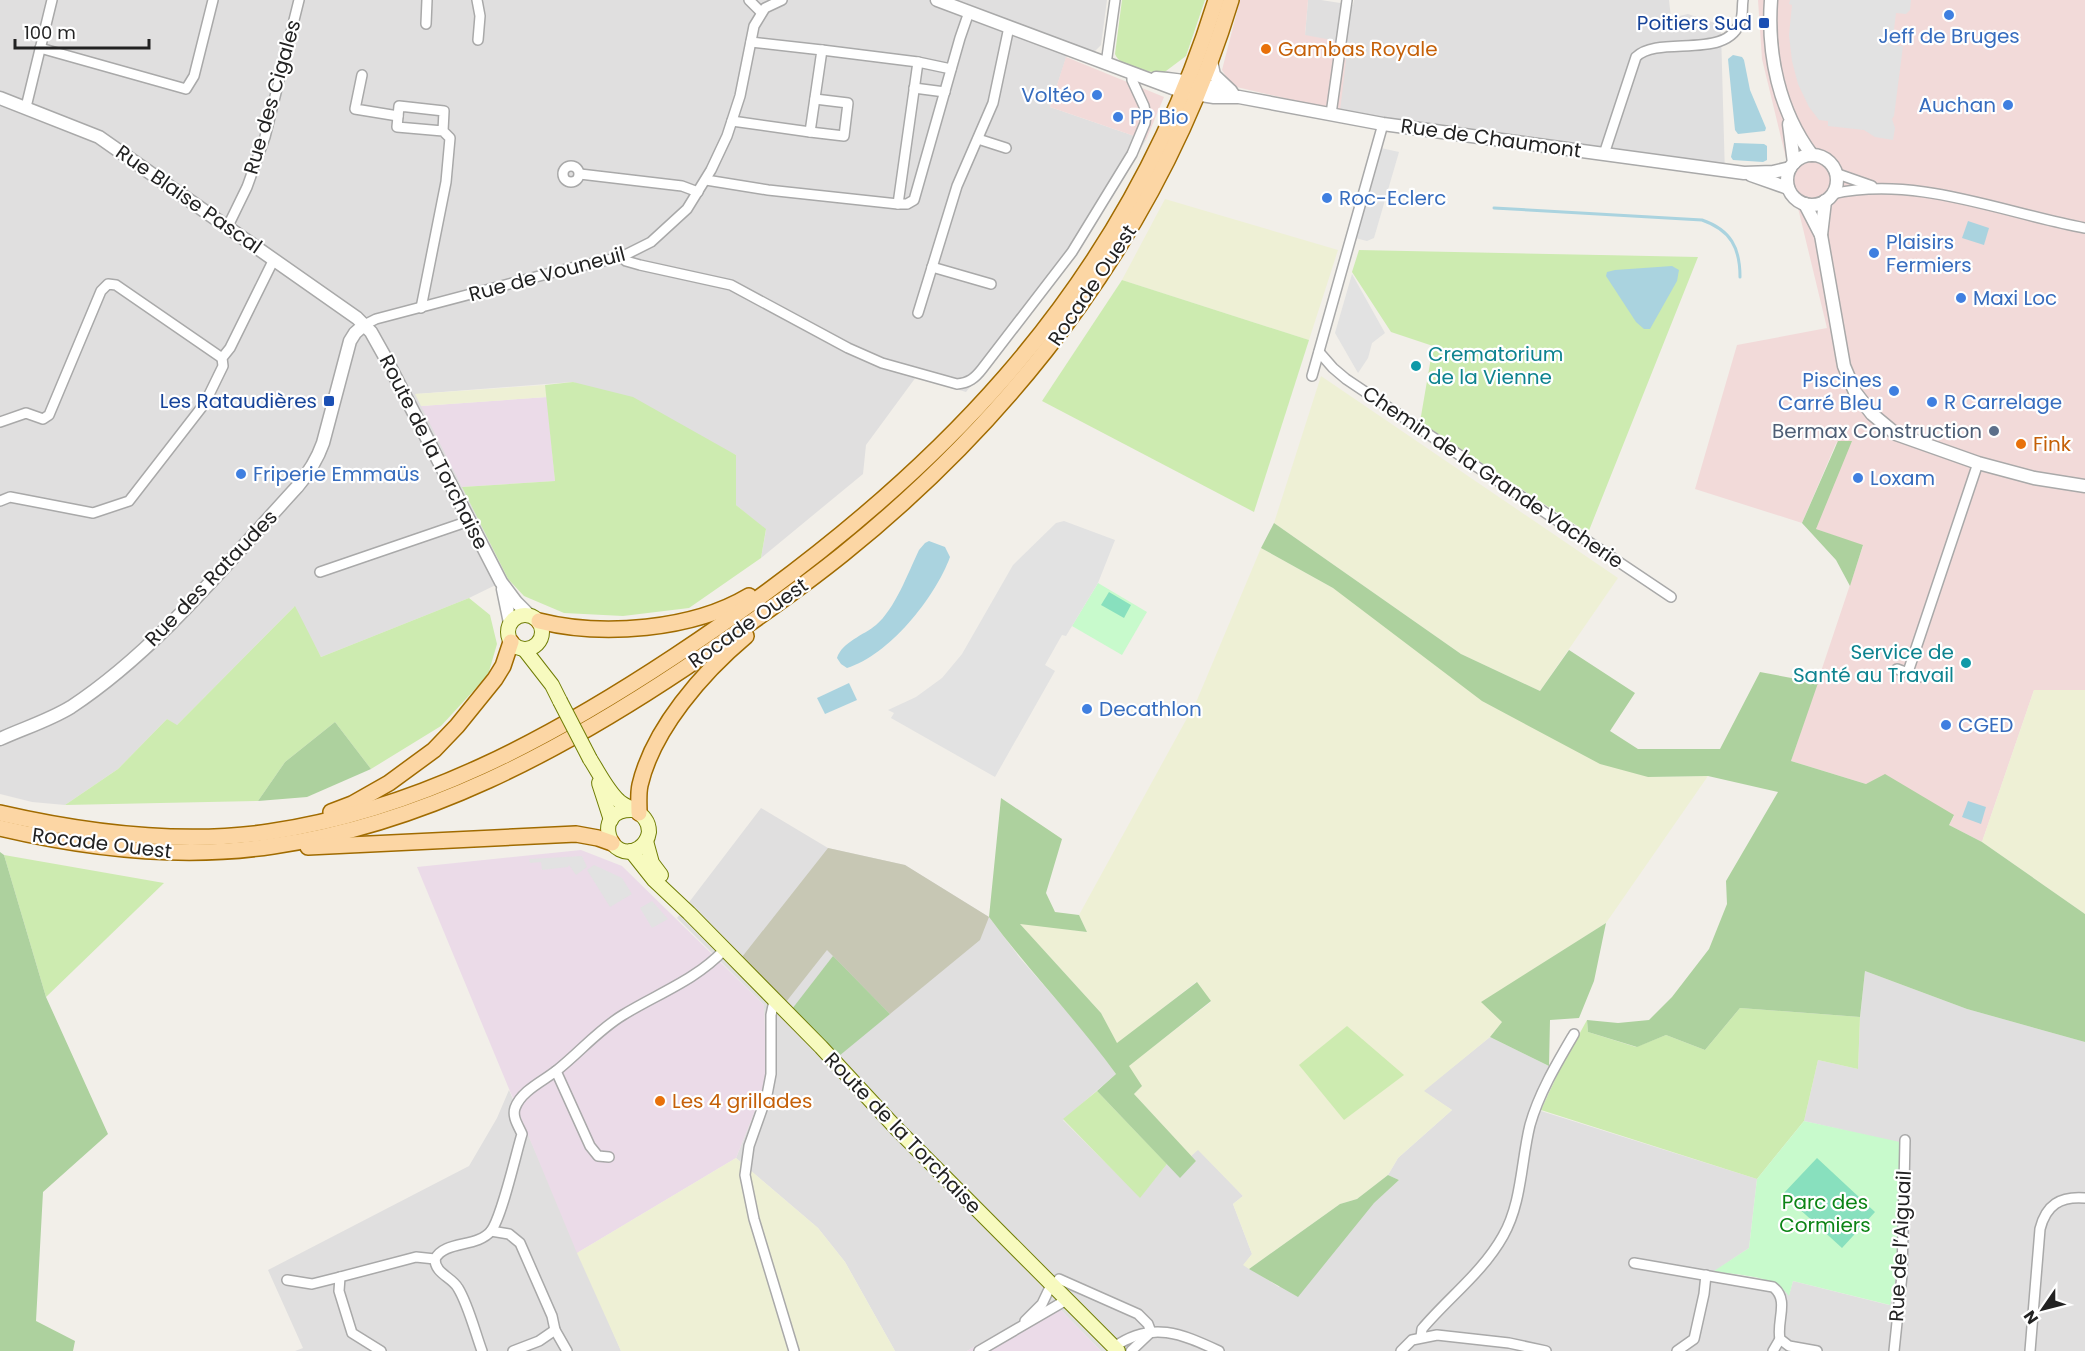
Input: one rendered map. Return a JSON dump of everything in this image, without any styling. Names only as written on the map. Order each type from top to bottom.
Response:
[{"type":"main road","name":"Rocade Ouest","points":[[0,828],[72,843],[143,851],[193,852],[272,847],[340,834],[398,817],[506,772],[592,726],[663,682],[814,577],[883,521],[955,454],[993,415],[1040,360],[1088,295],[1138,217],[1180,135],[1216,0]]},
{"type":"main road","name":"Rocade Ouest","points":[[0,813],[108,833],[183,837],[245,835],[301,827],[366,812],[448,782],[526,746],[584,714],[739,614],[861,520],[917,470],[974,414],[1047,328],[1125,210],[1192,88],[1210,61],[1232,0]]},
{"type":"main road","points":[[552,685],[507,633],[510,623],[517,616],[570,628],[618,628],[673,622],[714,612],[734,605],[861,520]]},
{"type":"main road","points":[[635,811],[646,769],[661,737],[685,699],[720,659],[814,577]]},
{"type":"main road","points":[[272,847],[317,848],[576,834],[598,838],[620,849],[631,851],[642,846],[649,830],[648,823],[614,796],[590,759],[552,685],[540,641],[542,631],[533,618]]},
{"type":"main road","points":[[517,646],[533,647],[540,641]]},
{"type":"main road","points":[[245,835],[336,811],[410,769],[448,736],[495,679],[517,646]]},
{"type":"main road","points":[[590,759],[611,820]]},
{"type":"main road","points":[[612,843],[608,831],[611,820],[619,812],[635,811]]},
{"type":"main road","name":"Route de la Torchaise","points":[[646,841],[649,855],[656,868],[689,913]]},
{"type":"main road","name":"Route de la Torchaise","points":[[631,851],[654,880],[724,950],[750,967],[774,1001],[896,1128],[1055,1281],[1068,1299],[1117,1349]]},
{"type":"street","points":[[26,107],[52,0]]},
{"type":"street","points":[[40,48],[186,89],[194,76],[213,0]]},
{"type":"street","name":"Rue des Cigales","points":[[228,226],[265,137],[299,0]]},
{"type":"street","points":[[426,24],[427,0]]},
{"type":"street","points":[[477,0],[480,16],[478,40]]},
{"type":"street","points":[[749,0],[761,12],[771,3],[782,0]]},
{"type":"street","name":"Rue de Chaumont","points":[[937,0],[1137,75],[1192,88],[1383,124],[1744,173],[1773,172],[1792,165]]},
{"type":"street","points":[[1106,64],[1115,0]]},
{"type":"street","points":[[1331,114],[1347,0]]},
{"type":"street","points":[[1604,154],[1636,57],[1649,48],[1688,47],[1725,39],[1738,26],[1743,0]]},
{"type":"street","points":[[1771,0],[1774,66],[1786,108],[1793,146],[1788,188],[1798,200],[1805,204],[1819,204],[1829,197],[1850,190],[1880,189],[1972,200],[2085,228]]},
{"type":"street","name":"Rue de Vouneuil","points":[[364,324],[621,256],[651,242],[687,209],[706,180],[732,121],[740,96],[754,26],[761,12]]},
{"type":"street","points":[[706,180],[768,190],[898,204],[907,204],[914,200],[969,12]]},
{"type":"street","points":[[918,313],[957,186],[993,103],[1009,27]]},
{"type":"street","points":[[751,42],[918,62],[951,69]]},
{"type":"street","points":[[810,132],[822,50]]},
{"type":"street","points":[[1210,61],[1214,75],[1239,97]]},
{"type":"street","points":[[898,204],[918,62]]},
{"type":"street","points":[[362,75],[355,109],[398,116]]},
{"type":"street","points":[[621,256],[626,261],[639,265],[731,285],[848,348],[882,363],[964,384],[982,369],[1072,252],[1132,154],[1146,115],[1132,80],[1137,75]]},
{"type":"street","points":[[914,88],[945,92]]},
{"type":"street","name":"Rue Blaise Pascal","points":[[0,98],[99,137],[364,324]]},
{"type":"street","points":[[732,121],[844,136],[848,103],[815,99]]},
{"type":"street","points":[[421,308],[446,182],[450,138],[443,131],[397,127],[399,105],[444,111],[443,131]]},
{"type":"street","points":[[1786,108],[1803,143],[1812,155]]},
{"type":"street","points":[[1312,376],[1383,124]]},
{"type":"street","points":[[978,139],[1005,148]]},
{"type":"street","points":[[1792,165],[1805,156],[1812,155],[1823,158],[1835,172],[1836,180],[1829,197],[1821,235]]},
{"type":"street","points":[[1835,172],[1880,189]]},
{"type":"street","name":"Rue de Chaumont","points":[[1744,173],[1788,188]]},
{"type":"street","points":[[580,174],[682,186],[698,192]]},
{"type":"street","points":[[1805,204],[1821,235],[1844,366],[1862,404],[1896,434],[2017,474],[2085,486]]},
{"type":"street","points":[[0,501],[10,497],[93,513],[129,501],[206,403],[223,366],[222,358],[230,348],[274,259]]},
{"type":"street","points":[[932,267],[991,284]]},
{"type":"street","points":[[0,422],[26,413],[43,418],[49,415],[101,291],[108,284],[116,285],[222,358]]},
{"type":"street","name":"Route de la Torchaise","points":[[364,324],[377,341],[390,365],[501,582],[516,602],[533,618]]},
{"type":"street","name":"Rue des Rataudes","points":[[0,739],[56,716],[124,665],[182,611],[297,488],[317,458],[350,341],[364,324]]},
{"type":"street","name":"Chemin de la Grande Vacherie","points":[[1319,352],[1346,379],[1671,597]]},
{"type":"street","points":[[1908,672],[1978,463]]},
{"type":"street","points":[[320,572],[466,522],[469,519]]},
{"type":"street","name":"Route de la Torchaise","points":[[501,582],[510,623]]},
{"type":"street","points":[[1897,669],[1919,677]]},
{"type":"street","points":[[482,1351],[458,1286],[438,1270],[435,1259],[444,1250],[473,1242],[491,1231],[498,1216],[522,1134],[514,1109],[523,1095],[556,1071],[622,1015],[685,981],[724,950]]},
{"type":"street","points":[[774,1001],[771,1015],[771,1074],[758,1123],[749,1146],[745,1175],[754,1219],[794,1351]]},
{"type":"street","points":[[1421,1337],[1422,1329],[1463,1286],[1503,1237],[1517,1196],[1530,1126],[1554,1068],[1574,1034]]},
{"type":"street","points":[[556,1071],[590,1146],[598,1156],[609,1157]]},
{"type":"street","name":"Rue de l’Aiguail","points":[[1894,1351],[1902,1275],[1900,1258],[1905,1140]]},
{"type":"street","points":[[2030,1351],[2040,1229],[2044,1215],[2059,1201],[2085,1198]]},
{"type":"street","points":[[491,1231],[509,1234],[520,1243],[552,1316],[555,1330],[567,1351]]},
{"type":"street","points":[[287,1280],[312,1284],[416,1257],[435,1259]]},
{"type":"street","points":[[1634,1263],[1773,1287],[1781,1295],[1780,1339],[1773,1351]]},
{"type":"street","points":[[1677,1351],[1694,1339],[1706,1275]]},
{"type":"street","points":[[340,1277],[339,1291],[352,1333],[381,1351]]},
{"type":"street","points":[[1021,1325],[1042,1304],[1055,1281],[1138,1314],[1148,1324],[1151,1332]]},
{"type":"street","points":[[978,1351],[1068,1299]]},
{"type":"street","points":[[513,1351],[539,1341],[555,1330]]},
{"type":"street","points":[[1131,1351],[1151,1332]]},
{"type":"street","points":[[1117,1349],[1140,1334],[1151,1332],[1178,1334],[1219,1351]]},
{"type":"street","points":[[1401,1351],[1407,1344],[1421,1337],[1437,1335],[1509,1343],[1546,1351]]},
{"type":"street","points":[[1780,1339],[1789,1346],[1818,1351]]},
{"type":"shaded area","points":[[0,0],[1107,0],[1101,45],[1094,52],[1071,43],[1050,107],[1146,140],[1104,209],[1043,295],[966,392],[916,377],[866,445],[863,474],[761,558],[766,530],[736,505],[736,455],[573,382],[416,394],[508,579],[469,598],[321,657],[294,607],[176,726],[167,719],[118,769],[65,805],[32,802],[0,794]]},
{"type":"shaded area","points":[[1240,0],[1308,0],[1305,35],[1348,43],[1340,111],[1232,86],[1222,70]]},
{"type":"shaded area","points":[[1308,0],[1353,5],[1354,0],[1669,0],[1671,18],[1688,14],[1715,23],[1721,31],[1725,176],[1340,111],[1305,35]]},
{"type":"shaded area","points":[[1758,0],[2085,0],[2085,690],[2034,690],[1982,842],[1949,825],[1954,816],[1866,784],[1791,761],[1863,546],[1816,529],[1837,441],[1802,523],[1695,489],[1737,345],[1827,328],[1762,59]]},
{"type":"shaded area","points":[[1790,0],[1911,0],[1910,10],[1906,14],[1896,13],[1892,45],[1903,46],[1892,119],[1895,128],[1893,140],[1875,137],[1864,130],[1828,126],[1828,121],[1819,120],[1809,107],[1798,84],[1792,61],[1789,35],[1792,5],[1789,4]]},
{"type":"shaded area","points":[[1066,57],[1164,97],[1146,140],[1050,107]]},
{"type":"shaded area","points":[[1381,148],[1399,152],[1374,238],[1367,241],[1355,238]]},
{"type":"shaded area","points":[[1165,199],[1338,250],[1309,340],[1122,280]]},
{"type":"shaded area","points":[[1352,274],[1385,333],[1372,343],[1368,358],[1358,373],[1335,333]]},
{"type":"shaded area","points":[[1321,376],[1618,578],[1540,691],[1461,654],[1274,523]]},
{"type":"shaded area","points":[[545,385],[547,397],[421,406],[415,394]]},
{"type":"shaded area","points":[[547,397],[555,481],[462,487],[421,406]]},
{"type":"shaded area","points":[[1064,521],[1115,540],[1098,583],[1066,636],[1062,635],[1045,665],[1055,671],[995,777],[891,718],[894,713],[888,710],[916,697],[942,678],[962,654],[1013,565],[1056,523]]},
{"type":"shaded area","points":[[1261,548],[1333,588],[1648,777],[1708,776],[1606,923],[1482,1002],[1502,1022],[1490,1037],[1424,1091],[1452,1110],[1398,1158],[1388,1175],[1357,1199],[1340,1204],[1249,1269],[1243,1265],[1252,1254],[1233,1204],[1243,1196],[1198,1150],[1191,1156],[1134,1094],[1142,1086],[1128,1066],[1211,1002],[1196,982],[1117,1044],[1101,1013],[1019,923],[1087,932],[1079,915],[1197,700]]},
{"type":"shaded area","points":[[2034,690],[2085,690],[2085,914],[1982,842]]},
{"type":"shaded area","points":[[761,808],[828,848],[905,865],[989,917],[1020,958],[1090,1038],[1116,1074],[1063,1120],[1140,1197],[1167,1164],[1180,1177],[1196,1161],[1191,1156],[1198,1149],[1243,1196],[1233,1204],[1252,1254],[1244,1265],[1279,1287],[1399,1180],[1388,1175],[1398,1158],[1452,1110],[1423,1091],[1490,1037],[1559,1071],[1541,1111],[1757,1179],[1749,1248],[1715,1271],[1773,1281],[1783,1287],[1789,1295],[1793,1281],[1889,1305],[1896,1277],[1900,1143],[1804,1121],[1818,1060],[1858,1069],[1865,971],[1967,1009],[2085,1042],[2085,1351],[1101,1351],[1053,1302],[967,1351],[895,1351],[845,1262],[818,1228],[736,1158],[767,1081],[764,1005],[677,918]]},
{"type":"shaded area","points":[[828,848],[905,865],[989,917],[980,940],[890,1014],[827,950],[786,1002],[742,957]]},
{"type":"shaded area","points":[[581,850],[622,866],[764,1005],[767,1081],[736,1158],[577,1253],[417,867]]},
{"type":"shaded area","points":[[582,856],[587,867],[576,875],[569,865],[542,870],[541,862],[530,863],[529,859]]},
{"type":"shaded area","points":[[594,865],[622,878],[632,894],[610,907],[587,870]]},
{"type":"shaded area","points":[[652,901],[668,919],[652,928],[640,908]]},
{"type":"shaded area","points":[[509,1090],[621,1351],[295,1351],[303,1348],[268,1270],[469,1166],[497,1118]]},
{"type":"shaded area","points":[[736,1158],[818,1228],[845,1262],[895,1351],[621,1351],[577,1253]]},
{"type":"shaded area","points":[[1053,1302],[1101,1351],[967,1351]]},
{"type":"green space","points":[[1122,0],[1205,0],[1186,56],[1162,74],[1129,66],[1118,59],[1115,54]]},
{"type":"green space","points":[[1359,250],[1698,257],[1588,533],[1420,422],[1433,346],[1391,332],[1352,272]]},
{"type":"green space","points":[[1122,280],[1309,340],[1254,512],[1042,401]]},
{"type":"green space","points":[[573,382],[633,397],[736,455],[736,505],[766,529],[761,558],[689,608],[623,616],[564,613],[524,596],[508,579],[462,487],[555,481],[545,385]]},
{"type":"green space","points":[[1838,441],[1852,441],[1816,529],[1863,545],[1850,586],[1836,560],[1802,523]]},
{"type":"green space","points":[[1274,523],[1461,654],[1540,691],[1569,650],[1635,693],[1610,731],[1638,749],[1720,749],[1760,672],[1818,683],[1791,761],[1866,784],[1885,774],[1954,815],[1949,825],[1982,842],[2085,914],[2085,1042],[1967,1009],[1865,971],[1860,1017],[1740,1008],[1705,1050],[1666,1035],[1637,1047],[1588,1032],[1587,1020],[1618,1023],[1649,1020],[1672,997],[1709,949],[1727,904],[1726,881],[1778,792],[1708,776],[1648,777],[1600,764],[1482,701],[1333,588],[1261,548]]},
{"type":"green space","points":[[1098,583],[1147,612],[1122,655],[1072,626]]},
{"type":"green space","points":[[1109,592],[1131,605],[1124,618],[1101,605]]},
{"type":"green space","points":[[469,598],[490,615],[497,644],[488,675],[441,726],[371,769],[335,722],[285,762],[258,801],[65,805],[118,769],[167,719],[177,725],[295,606],[321,657]]},
{"type":"green space","points":[[335,722],[371,769],[307,797],[258,801],[285,762]]},
{"type":"green space","points":[[1001,798],[1062,839],[1046,893],[1055,912],[1079,915],[1087,932],[1020,924],[1101,1013],[1117,1043],[1197,982],[1211,1001],[1129,1066],[1142,1086],[1134,1094],[1196,1161],[1180,1178],[1097,1091],[1116,1074],[989,917]]},
{"type":"green space","points":[[0,852],[4,855],[46,997],[108,1134],[43,1192],[36,1321],[75,1341],[73,1351],[0,1351]]},
{"type":"green space","points":[[4,855],[164,883],[46,997]]},
{"type":"green space","points":[[1606,923],[1594,981],[1579,1018],[1550,1020],[1549,1066],[1490,1037],[1502,1022],[1481,1002]]},
{"type":"green space","points":[[833,956],[890,1014],[839,1056],[792,1009]]},
{"type":"green space","points":[[1740,1008],[1860,1017],[1858,1069],[1818,1060],[1804,1121],[1757,1179],[1541,1110],[1587,1020],[1588,1032],[1636,1047],[1666,1035],[1705,1050]]},
{"type":"green space","points":[[1347,1026],[1404,1075],[1344,1120],[1299,1065]]},
{"type":"green space","points":[[1097,1091],[1167,1164],[1140,1198],[1063,1119]]},
{"type":"green space","name":"Parc des Cormiers","points":[[1804,1121],[1900,1142],[1896,1277],[1890,1305],[1793,1281],[1789,1296],[1782,1289],[1765,1280],[1714,1271],[1749,1248],[1757,1179]]},
{"type":"green space","points":[[1817,1158],[1875,1212],[1842,1248],[1783,1194]]},
{"type":"green space","points":[[1388,1175],[1399,1180],[1374,1203],[1298,1297],[1249,1269],[1340,1204],[1357,1199]]},
{"type":"water","points":[[1733,55],[1742,57],[1744,60],[1750,90],[1766,128],[1765,131],[1738,134],[1735,130],[1728,59]]},
{"type":"water","points":[[1734,143],[1764,144],[1767,146],[1767,160],[1763,162],[1733,160],[1731,157]]},
{"type":"water","points":[[1968,221],[1989,228],[1984,245],[1962,238]]},
{"type":"water","points":[[1672,266],[1679,270],[1677,281],[1650,329],[1644,329],[1636,322],[1606,276],[1607,272]]},
{"type":"water","points":[[929,541],[945,547],[950,557],[922,607],[909,623],[879,651],[847,668],[841,664],[837,658],[840,652],[848,643],[871,629],[883,618],[900,590],[919,550]]},
{"type":"water","points":[[849,683],[857,700],[825,714],[817,698]]},
{"type":"water","points":[[1968,801],[1986,807],[1981,824],[1962,817]]},
{"type":"waterway","points":[[1494,208],[1702,220],[1720,229],[1732,241],[1738,257],[1740,277]]},
{"type":"place","name":"Jeff de Bruges","points":[[1949,15]]},
{"type":"place","name":"Poitiers Sud","points":[[1764,23]]},
{"type":"place","name":"Gambas Royale","points":[[1266,49]]},
{"type":"place","name":"Voltéo","points":[[1097,95]]},
{"type":"place","name":"Auchan","points":[[2008,105]]},
{"type":"place","name":"PP Bio","points":[[1118,117]]},
{"type":"place","name":"Roc-Eclerc","points":[[1327,198]]},
{"type":"place","name":"Plaisirs Fermiers","points":[[1874,253]]},
{"type":"place","name":"Maxi Loc","points":[[1961,298]]},
{"type":"place","name":"Crematorium de la Vienne","points":[[1416,366]]},
{"type":"place","name":"Piscines Carré Bleu","points":[[1894,391]]},
{"type":"place","name":"Les Rataudières","points":[[329,401]]},
{"type":"place","name":"R Carrelage","points":[[1932,402]]},
{"type":"place","name":"Bermax Construction","points":[[1994,431]]},
{"type":"place","name":"Fink","points":[[2021,444]]},
{"type":"place","name":"Friperie Emmaüs","points":[[241,474]]},
{"type":"place","name":"Loxam","points":[[1858,478]]},
{"type":"place","name":"Service de Santé au Travail","points":[[1966,663]]},
{"type":"place","name":"Decathlon","points":[[1087,709]]},
{"type":"place","name":"CGED","points":[[1946,725]]},
{"type":"place","name":"Les 4 grillades","points":[[660,1101]]}]
